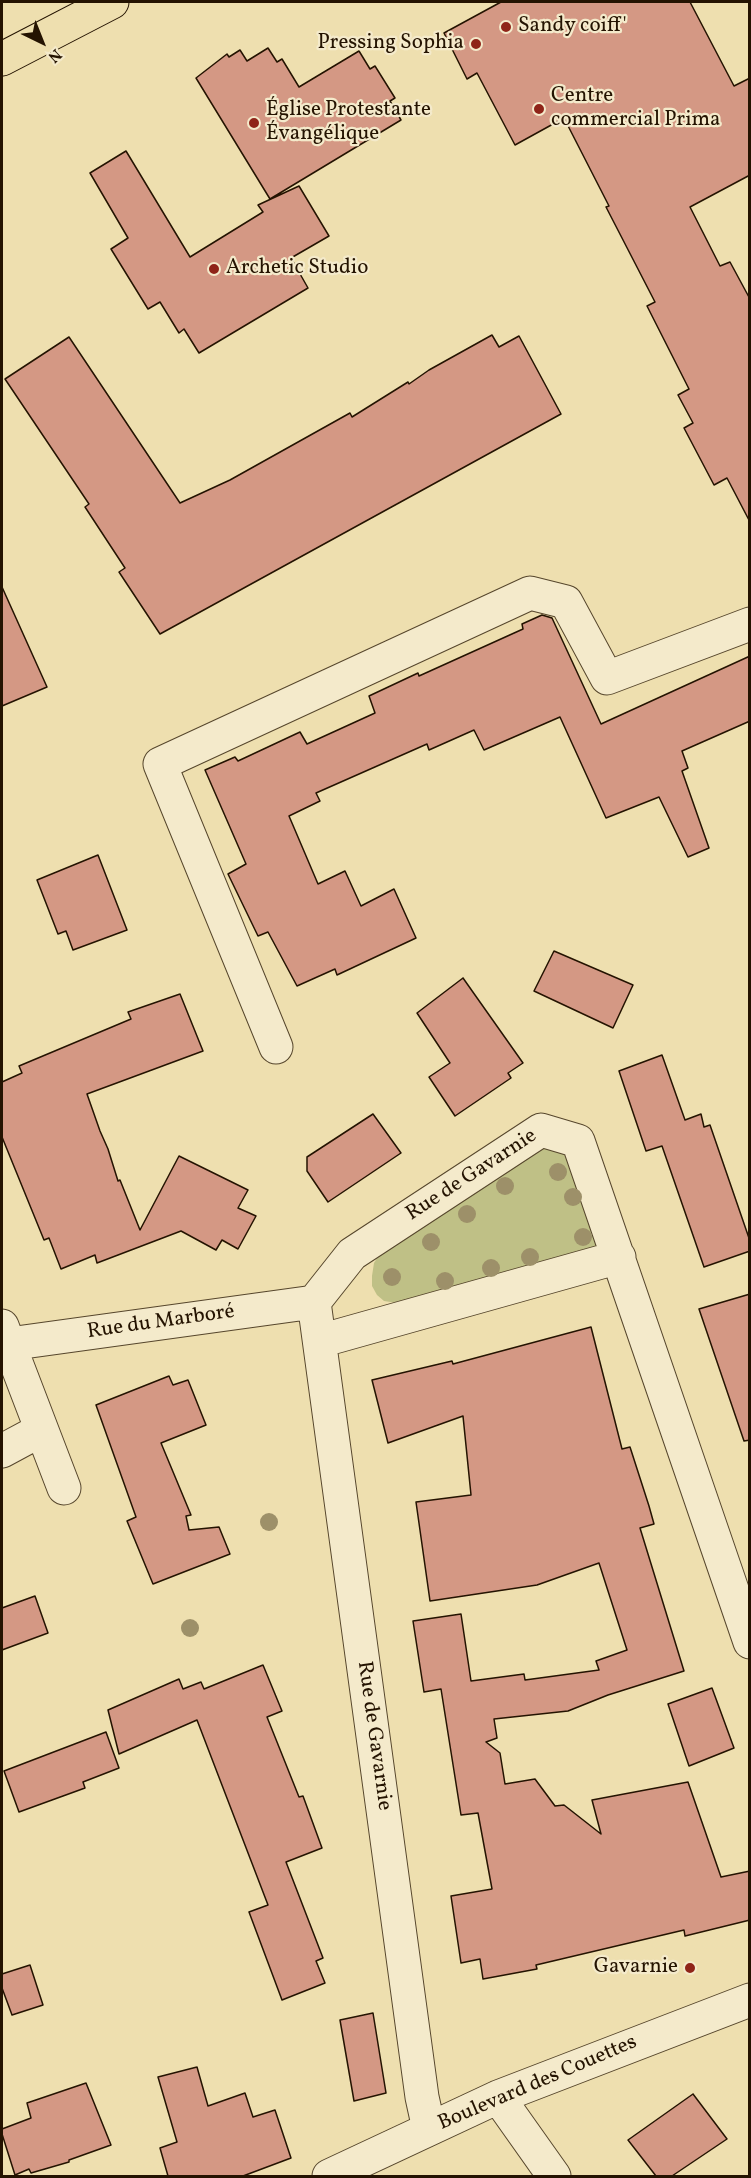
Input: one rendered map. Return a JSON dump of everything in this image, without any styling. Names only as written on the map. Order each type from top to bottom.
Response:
[{"type":"main road","points":[[2,59],[112,2]]},
{"type":"street","points":[[276,1047],[160,764],[530,593],[566,602],[607,678],[750,624]]},
{"type":"street","name":"Rue de Gavarnie","points":[[429,2129],[422,2097],[314,1302],[352,1254],[541,1130],[578,1141],[750,1642]]},
{"type":"street","points":[[320,1341],[619,1257]]},
{"type":"street","name":"Rue du Marboré","points":[[64,1488],[5,1335],[314,1302]]},
{"type":"street","points":[[2,1451],[41,1430]]},
{"type":"street","name":"Boulevard des Couettes","points":[[329,2176],[498,2097],[750,2000]]},
{"type":"street","points":[[498,2097],[554,2176]]},
{"type":"green space","points":[[544,1146],[571,1157],[597,1245],[589,1252],[397,1303],[384,1301],[377,1295],[372,1286],[372,1276],[374,1263],[382,1250]]},
{"type":"building","points":[[501,2],[690,2],[734,86],[750,78],[750,175],[690,207],[720,266],[730,262],[750,299],[750,522],[727,478],[714,485],[684,428],[693,423],[678,395],[689,389],[647,306],[655,302],[606,207],[609,206],[564,118],[515,145],[477,73],[467,79],[444,33]]},
{"type":"building","points":[[268,48],[277,62],[282,59],[299,87],[359,51],[370,69],[375,66],[395,98],[390,101],[401,120],[270,199],[196,78],[227,54],[229,57],[240,50],[247,61]]},
{"type":"building","points":[[126,151],[190,257],[263,212],[258,205],[299,186],[329,236],[291,258],[308,288],[199,353],[184,329],[179,333],[160,302],[148,309],[111,249],[128,238],[90,173]]},
{"type":"building","points":[[492,335],[499,347],[519,336],[561,414],[160,634],[119,572],[125,568],[85,507],[89,504],[5,379],[69,337],[180,503],[230,480],[350,413],[352,417],[408,382],[409,384],[429,370]]},
{"type":"building","points":[[2,587],[47,687],[2,706]]},
{"type":"building","points":[[542,615],[552,618],[601,724],[750,656],[750,721],[682,751],[688,768],[682,771],[709,848],[688,857],[659,797],[606,818],[560,717],[484,750],[474,730],[429,750],[427,744],[316,793],[320,801],[289,816],[318,884],[345,871],[361,906],[394,889],[416,938],[337,975],[335,969],[297,986],[268,932],[258,936],[228,874],[246,864],[205,770],[235,757],[238,761],[300,732],[307,744],[375,713],[369,696],[523,629],[522,624]]},
{"type":"building","points":[[98,855],[127,930],[73,950],[66,931],[58,934],[37,880]]},
{"type":"building","points":[[554,951],[633,985],[613,1028],[534,991]]},
{"type":"building","points":[[463,978],[523,1063],[508,1073],[511,1078],[455,1116],[429,1077],[450,1063],[417,1013]]},
{"type":"building","points":[[180,994],[203,1051],[87,1094],[118,1181],[120,1180],[140,1230],[179,1156],[248,1190],[238,1208],[256,1216],[238,1249],[222,1240],[216,1250],[181,1231],[97,1263],[95,1255],[61,1269],[49,1238],[44,1240],[2,1137],[2,1082],[22,1073],[19,1066],[131,1019],[128,1012]]},
{"type":"building","points":[[662,1055],[685,1120],[701,1114],[704,1127],[710,1125],[750,1241],[750,1251],[704,1267],[662,1146],[646,1151],[619,1071]]},
{"type":"building","points":[[373,1114],[401,1153],[328,1202],[307,1171],[307,1157]]},
{"type":"building","points":[[750,1294],[750,1440],[744,1441],[699,1309]]},
{"type":"building","points":[[591,1327],[622,1449],[630,1447],[654,1524],[640,1528],[684,1671],[608,1695],[568,1711],[494,1719],[497,1738],[486,1742],[500,1753],[505,1784],[535,1779],[555,1806],[564,1805],[601,1834],[592,1800],[688,1782],[721,1877],[750,1871],[750,1920],[685,1936],[684,1930],[536,1965],[537,1969],[483,1979],[480,1959],[461,1963],[451,1896],[492,1889],[478,1813],[461,1815],[441,1689],[424,1692],[413,1621],[461,1614],[471,1681],[524,1674],[525,1680],[599,1670],[596,1661],[627,1650],[599,1563],[537,1585],[430,1601],[416,1502],[471,1495],[463,1416],[388,1443],[372,1380],[452,1361],[453,1364]]},
{"type":"building","points":[[169,1376],[173,1385],[188,1380],[206,1425],[161,1443],[191,1515],[186,1516],[189,1530],[219,1527],[230,1554],[153,1584],[127,1521],[136,1517],[96,1405]]},
{"type":"building","points":[[35,1596],[48,1633],[2,1650],[2,1608]]},
{"type":"building","points":[[263,1665],[282,1711],[267,1717],[299,1797],[303,1796],[322,1848],[286,1862],[323,1958],[316,1961],[325,1983],[282,2000],[249,1912],[268,1905],[197,1720],[119,1754],[108,1710],[179,1679],[183,1689],[201,1682],[204,1689]]},
{"type":"building","points":[[712,1688],[734,1748],[689,1766],[668,1704]]},
{"type":"building","points":[[106,1732],[119,1768],[83,1782],[85,1788],[19,1812],[4,1771]]},
{"type":"building","points":[[30,1965],[43,2005],[12,2015],[2,1988],[2,1974]]},
{"type":"building","points":[[373,2013],[386,2093],[354,2101],[340,2020]]},
{"type":"building","points":[[197,2067],[208,2106],[245,2093],[253,2117],[275,2110],[291,2158],[243,2176],[168,2176],[160,2148],[177,2142],[158,2077]]},
{"type":"building","points":[[86,2083],[111,2145],[69,2160],[69,2162],[31,2173],[29,2169],[15,2175],[2,2129],[31,2118],[27,2103]]},
{"type":"building","points":[[693,2094],[727,2139],[672,2176],[656,2176],[628,2140]]},
{"type":"place","name":"Sandy coiff'","points":[[506,27]]},
{"type":"place","name":"Pressing Sophia","points":[[476,44]]},
{"type":"place","name":"Centre commercial Prima","points":[[539,109]]},
{"type":"place","name":"Église Protestante Évangélique","points":[[254,123]]},
{"type":"place","name":"Archetic Studio","points":[[214,269]]},
{"type":"place","name":"Gavarnie","points":[[690,1968]]}]
